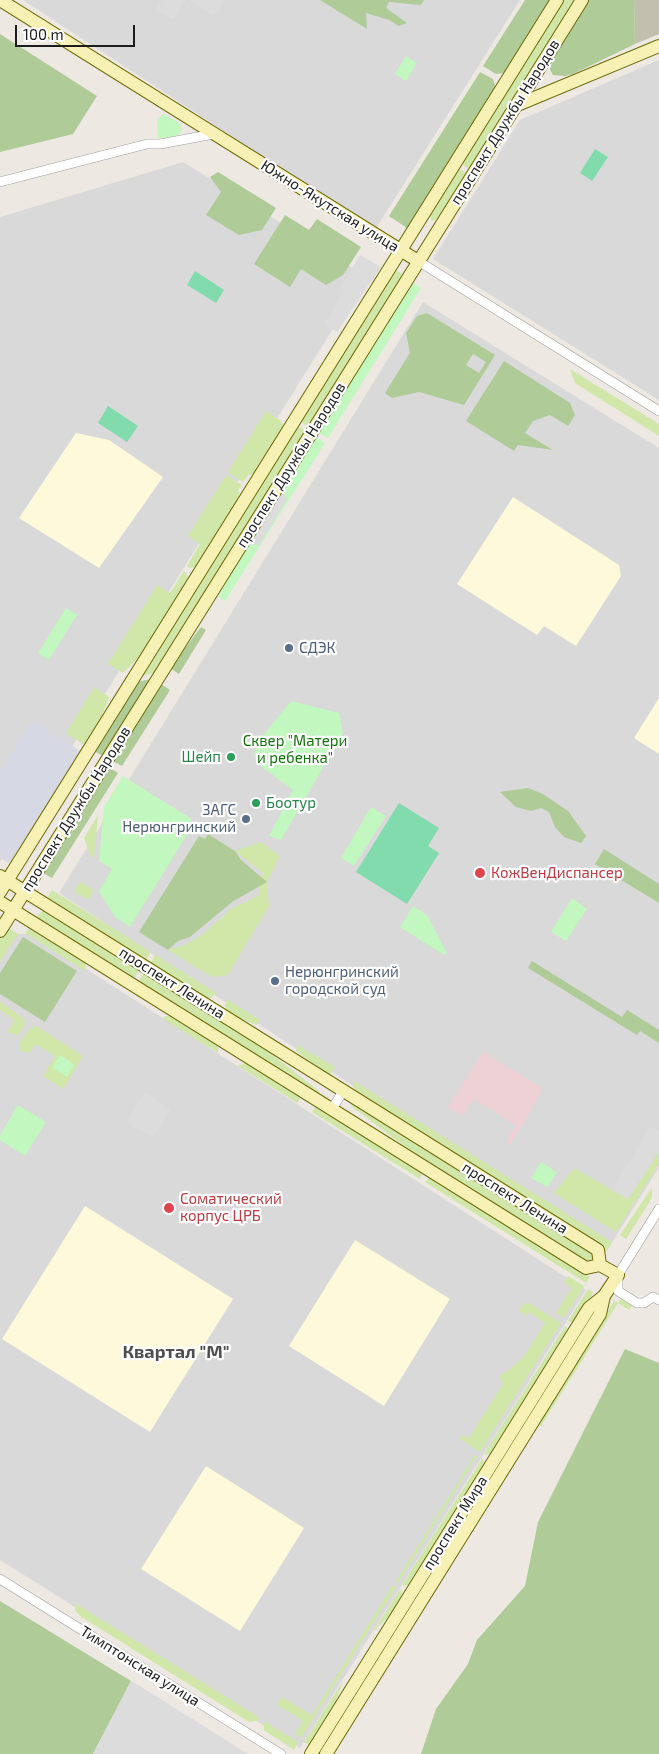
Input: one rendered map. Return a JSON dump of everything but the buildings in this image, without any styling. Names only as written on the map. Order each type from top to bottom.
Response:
[{"type":"street","name":"Южно-Якутская улица","points":[[0,0],[659,411]]},
{"type":"street","name":"проспект Дружбы Народов","points":[[0,892],[4,878],[557,0]]},
{"type":"street","name":"проспект Дружбы Народов","points":[[0,931],[582,0]]},
{"type":"street","points":[[515,106],[659,46]]},
{"type":"street","points":[[0,182],[147,144],[160,144],[214,134]]},
{"type":"street","name":"проспект Ленина","points":[[4,878],[598,1250],[600,1265]]},
{"type":"street","name":"проспект Ленина","points":[[0,902],[586,1268],[600,1265],[618,1275]]},
{"type":"street","points":[[332,1109],[343,1091]]},
{"type":"street","name":"проспект Мира","points":[[311,1754],[590,1308],[604,1296],[659,1209]]},
{"type":"street","points":[[618,1275],[618,1291],[637,1303],[644,1303],[653,1296],[659,1300]]},
{"type":"street","name":"проспект Мира","points":[[326,1754],[600,1314],[604,1296]]},
{"type":"street","name":"Тимптонская улица","points":[[0,1579],[281,1754]]},
{"type":"shaded area","points":[[23,0],[520,0],[375,230]]},
{"type":"shaded area","points":[[162,0],[186,0],[173,20],[156,9]]},
{"type":"shaded area","points":[[189,0],[225,0],[219,10],[213,15]]},
{"type":"shaded area","points":[[634,0],[659,0],[659,34],[635,44]]},
{"type":"shaded area","points":[[659,60],[659,400],[433,259],[520,120]]},
{"type":"shaded area","points":[[183,162],[366,276],[0,862],[0,217]]},
{"type":"shaded area","points":[[360,255],[381,267],[337,332],[324,323],[342,294],[341,287]]},
{"type":"shaded area","points":[[423,302],[659,448],[659,1167],[606,1252],[59,893]]},
{"type":"shaded area","points":[[76,433],[109,440],[163,477],[99,568],[19,518]]},
{"type":"shaded area","points":[[282,488],[287,500],[259,545],[246,545]]},
{"type":"shaded area","points":[[513,497],[619,565],[621,576],[576,646],[544,626],[537,635],[457,584]]},
{"type":"shaded area","points":[[659,698],[659,754],[634,738]]},
{"type":"shaded area","points":[[32,721],[82,752],[9,863],[0,858],[0,772]]},
{"type":"shaded area","points":[[17,934],[32,934],[586,1290],[300,1748],[0,1560],[0,961]]},
{"type":"shaded area","points":[[483,1052],[542,1088],[535,1104],[510,1145],[506,1142],[516,1125],[474,1099],[463,1116],[448,1107]]},
{"type":"shaded area","points":[[145,1092],[171,1109],[153,1138],[126,1122]]},
{"type":"shaded area","points":[[651,1126],[659,1131],[659,1152],[628,1199],[611,1190]]},
{"type":"shaded area","points":[[85,1206],[233,1299],[150,1432],[2,1339]]},
{"type":"shaded area","points":[[355,1240],[450,1299],[384,1406],[289,1346]]},
{"type":"shaded area","points":[[206,1466],[304,1528],[240,1631],[141,1569]]},
{"type":"shaded area","points":[[131,1681],[143,1688],[248,1754],[93,1754]]},
{"type":"green space","points":[[320,0],[424,0],[421,5],[389,2],[386,8],[407,23],[399,26],[389,20],[366,13],[367,29]]},
{"type":"green space","points":[[525,0],[551,0],[505,73],[496,74],[483,66]]},
{"type":"green space","points":[[563,0],[575,0],[469,169],[461,163]]},
{"type":"green space","points":[[586,0],[634,0],[635,44],[573,74],[565,76],[553,75],[548,66]]},
{"type":"green space","points":[[0,34],[97,96],[73,134],[0,152]]},
{"type":"green space","points":[[406,56],[417,63],[406,81],[395,74]]},
{"type":"green space","points":[[480,72],[493,79],[496,88],[407,228],[389,216]]},
{"type":"green space","points":[[163,114],[181,124],[182,132],[173,137],[158,138],[157,121]]},
{"type":"green space","points":[[595,149],[608,157],[592,181],[580,173]]},
{"type":"green space","points":[[458,168],[467,173],[438,219],[432,221],[429,215]]},
{"type":"green space","points":[[218,172],[276,208],[262,230],[239,235],[206,215],[221,192],[210,177]]},
{"type":"green space","points":[[285,215],[309,230],[317,219],[361,247],[343,275],[326,285],[301,269],[290,287],[254,264]]},
{"type":"green space","points":[[396,270],[402,274],[402,277],[309,427],[300,421]]},
{"type":"green space","points":[[195,271],[224,290],[216,303],[187,285]]},
{"type":"green space","points":[[411,282],[421,288],[328,438],[318,432]]},
{"type":"green space","points":[[427,313],[495,355],[464,405],[419,392],[392,398],[385,393],[410,353],[406,333],[417,316]],"holes":[[[473,354],[486,362],[479,373],[466,365]]]},
{"type":"green space","points":[[504,361],[570,403],[575,415],[568,426],[550,415],[533,421],[525,433],[553,450],[518,445],[514,451],[466,421]]},
{"type":"green space","points":[[570,369],[659,424],[659,436],[575,383]]},
{"type":"green space","points":[[108,406],[138,426],[127,442],[98,423]]},
{"type":"green space","points":[[266,411],[281,421],[284,427],[255,474],[248,475],[243,482],[228,472]]},
{"type":"green space","points":[[297,425],[306,431],[154,673],[141,676]]},
{"type":"green space","points":[[315,436],[325,443],[225,601],[219,597],[237,559]]},
{"type":"green space","points":[[226,475],[242,485],[238,490],[240,498],[198,566],[190,568],[187,566],[200,544],[188,536]]},
{"type":"green space","points":[[184,571],[189,578],[145,651],[123,673],[108,664],[157,585],[170,593]]},
{"type":"green space","points":[[66,608],[77,615],[49,660],[38,653]]},
{"type":"green space","points":[[201,627],[206,630],[179,674],[170,668]]},
{"type":"green space","points":[[151,679],[103,756],[94,751],[137,682]]},
{"type":"green space","points":[[161,684],[170,690],[122,766],[113,761]]},
{"type":"green space","points":[[94,687],[109,697],[97,729],[86,746],[66,733]]},
{"type":"green space","name":"Сквер \"Матери и ребенка\"","points":[[291,701],[339,713],[343,733],[281,840],[269,836],[293,790],[262,767],[254,754],[265,733]]},
{"type":"green space","points":[[109,767],[118,773],[52,878],[43,873]]},
{"type":"green space","points":[[123,776],[192,819],[186,828],[190,830],[130,927],[115,917],[99,891],[112,869],[99,861],[104,807]]},
{"type":"green space","points":[[528,788],[543,794],[568,811],[586,836],[581,843],[564,837],[555,827],[549,812],[541,808],[531,811],[516,807],[500,792]]},
{"type":"green space","points":[[399,803],[439,828],[428,846],[439,853],[407,904],[356,872]]},
{"type":"green space","points":[[371,807],[386,816],[354,866],[341,858]]},
{"type":"green space","points":[[98,815],[94,858],[91,856],[84,838]]},
{"type":"green space","points":[[208,834],[235,851],[241,860],[267,882],[232,902],[190,937],[178,941],[168,950],[139,932],[199,836],[205,839]]},
{"type":"green space","points":[[261,842],[280,856],[267,882],[269,906],[228,975],[212,977],[168,950],[185,945],[202,935],[231,909],[258,896],[263,873],[235,851]]},
{"type":"green space","points":[[604,849],[659,884],[659,903],[595,864]]},
{"type":"green space","points":[[80,882],[94,890],[88,900],[74,891]]},
{"type":"green space","points":[[52,890],[151,952],[145,962],[46,900]]},
{"type":"green space","points":[[572,898],[587,909],[566,941],[551,932]]},
{"type":"green space","points":[[413,906],[427,915],[447,953],[444,955],[400,927]]},
{"type":"green space","points":[[44,910],[140,969],[133,980],[38,920],[38,914]]},
{"type":"green space","points":[[30,926],[86,962],[85,971],[25,933]]},
{"type":"green space","points":[[7,927],[18,934],[0,962],[0,939]]},
{"type":"green space","points":[[23,937],[77,971],[45,1022],[0,994],[0,973]]},
{"type":"green space","points":[[155,955],[217,993],[211,998],[206,998],[150,964]]},
{"type":"green space","points":[[532,961],[622,1017],[627,1010],[659,1030],[659,1043],[640,1031],[637,1035],[528,968]]},
{"type":"green space","points":[[144,972],[256,1042],[319,1091],[317,1095],[138,982]]},
{"type":"green space","points":[[227,999],[260,1020],[256,1025],[228,1013],[225,1007]]},
{"type":"green space","points":[[0,1001],[24,1019],[25,1025],[18,1035],[7,1032],[15,1020],[0,1010]]},
{"type":"green space","points":[[172,1015],[218,1043],[218,1053],[163,1019],[166,1016]]},
{"type":"green space","points":[[36,1026],[83,1056],[63,1089],[43,1076],[55,1056],[36,1044],[29,1053],[19,1050],[19,1044],[29,1029]]},
{"type":"green space","points":[[297,1045],[335,1067],[329,1076],[296,1051]]},
{"type":"green space","points":[[60,1055],[75,1065],[67,1077],[52,1068]]},
{"type":"green space","points":[[248,1062],[302,1095],[297,1103],[238,1066]]},
{"type":"green space","points":[[354,1081],[612,1242],[607,1250],[358,1094],[353,1087]]},
{"type":"green space","points":[[352,1102],[593,1253],[592,1261],[587,1263],[431,1166],[351,1106]]},
{"type":"green space","points":[[18,1105],[46,1122],[25,1156],[0,1140],[0,1135]]},
{"type":"green space","points":[[317,1105],[422,1172],[420,1179],[312,1112]]},
{"type":"green space","points":[[659,1152],[659,1164],[616,1232],[554,1193],[574,1168],[628,1199]]},
{"type":"green space","points":[[541,1162],[557,1172],[548,1187],[531,1178]]},
{"type":"green space","points":[[429,1178],[433,1178],[590,1277],[586,1283],[425,1182]]},
{"type":"green space","points":[[652,1187],[652,1198],[626,1239],[620,1235]]},
{"type":"green space","points":[[568,1276],[584,1286],[564,1318],[556,1313],[572,1288],[564,1282]]},
{"type":"green space","points":[[588,1289],[593,1292],[576,1321],[568,1321]]},
{"type":"green space","points":[[623,1296],[634,1303],[629,1310],[618,1303]]},
{"type":"green space","points":[[614,1301],[618,1303],[541,1426],[537,1423]]},
{"type":"green space","points":[[529,1303],[561,1323],[480,1452],[460,1439],[462,1435],[469,1438],[503,1384],[499,1376],[509,1370],[525,1355],[545,1323],[529,1312],[526,1316],[519,1311],[523,1304]]},
{"type":"green space","points":[[565,1326],[569,1330],[491,1455],[484,1454]]},
{"type":"green space","points":[[625,1349],[659,1363],[659,1754],[421,1754],[436,1709],[468,1664],[477,1640],[525,1586],[538,1522]]},
{"type":"green space","points":[[475,1455],[477,1456],[398,1583],[396,1581]]},
{"type":"green space","points":[[482,1459],[485,1463],[409,1586],[402,1585]]},
{"type":"green space","points":[[393,1585],[396,1587],[301,1738],[295,1734],[303,1721],[277,1705],[282,1697],[312,1715]]},
{"type":"green space","points":[[400,1589],[403,1595],[395,1610],[373,1632]]},
{"type":"green space","points":[[0,1601],[131,1681],[93,1754],[0,1754]]},
{"type":"green space","points":[[75,1603],[260,1718],[249,1722],[80,1616],[75,1610]]},
{"type":"green space","points":[[343,1681],[333,1710],[310,1746],[304,1742]]},
{"type":"green space","points":[[264,1721],[298,1742],[294,1750],[264,1730]]},
{"type":"place","name":"СДЭК","points":[[289,648]]},
{"type":"place","name":"Шейп","points":[[231,757]]},
{"type":"place","name":"Боотур","points":[[256,803]]},
{"type":"place","name":"ЗАГС Нерюнгринский","points":[[246,819]]},
{"type":"place","name":"КожВенДиспансер","points":[[480,873]]},
{"type":"place","name":"Нерюнгринский городской суд","points":[[275,981]]},
{"type":"place","name":"Соматический корпус ЦРБ","points":[[169,1208]]},
{"type":"district","name":"Квартал \"М\"","points":[[176,1352]]}]
